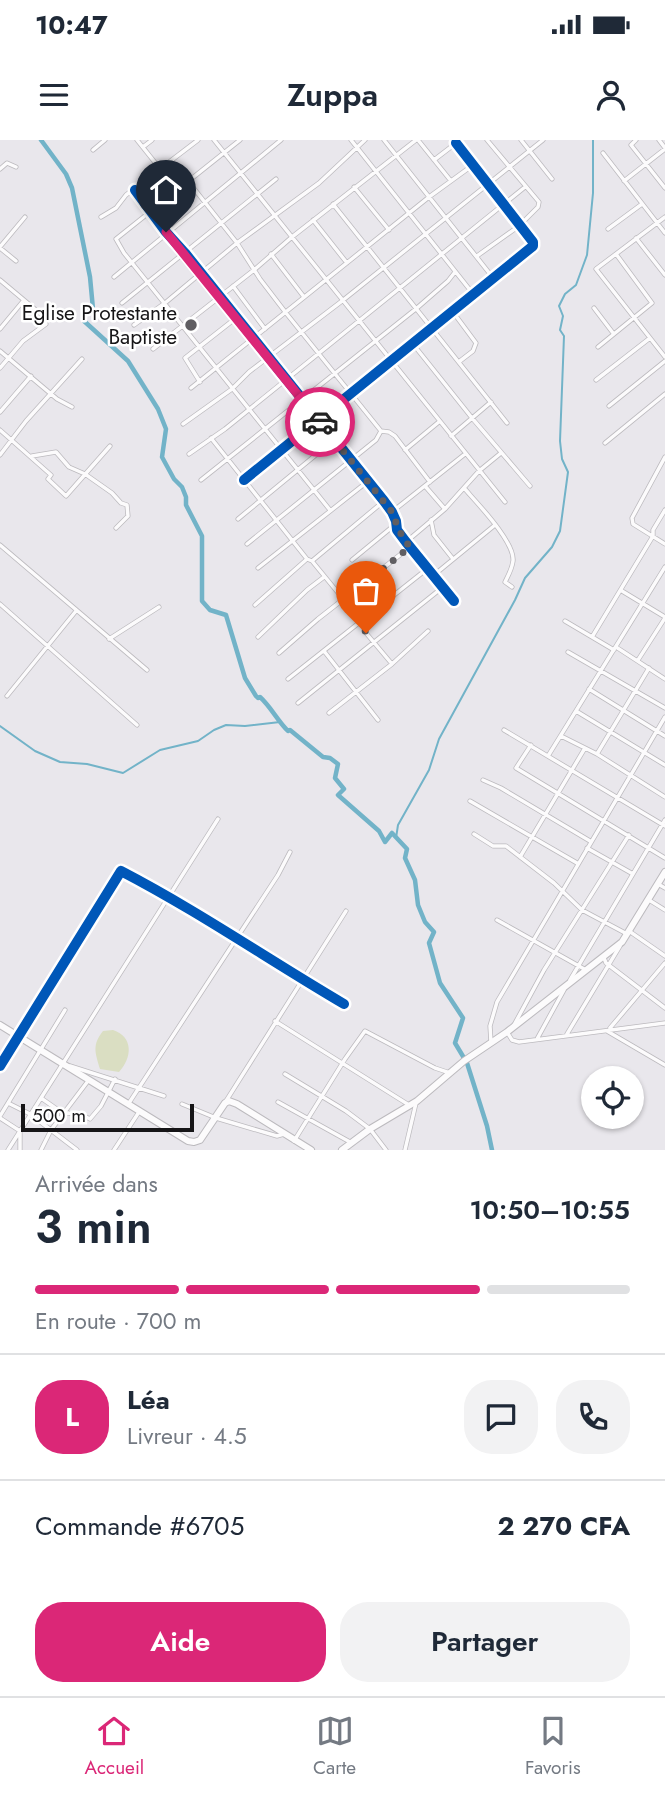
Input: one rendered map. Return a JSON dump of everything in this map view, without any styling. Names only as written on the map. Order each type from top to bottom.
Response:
[{"type":"street","points":[[93,150],[105,140]]},
{"type":"street","points":[[137,140],[161,170]]},
{"type":"street","points":[[143,147],[152,140]]},
{"type":"street","points":[[101,217],[117,208],[126,195],[198,140]]},
{"type":"street","points":[[214,140],[505,502]]},
{"type":"street","points":[[240,140],[116,239],[216,370],[330,510]]},
{"type":"street","points":[[114,277],[280,140]]},
{"type":"street","points":[[351,140],[474,295]]},
{"type":"street","points":[[134,325],[237,243],[319,183],[365,140]]},
{"type":"street","points":[[384,140],[494,279]]},
{"type":"street","points":[[153,349],[354,187],[417,140],[451,181]]},
{"type":"street","points":[[477,256],[519,226],[538,207],[539,202],[487,140]]},
{"type":"street","points":[[521,140],[552,179]]},
{"type":"street","points":[[183,424],[232,389],[249,372],[303,332],[542,140]]},
{"type":"street","points":[[636,140],[631,145],[664,186]]},
{"type":"street","points":[[624,181],[665,148],[659,140]]},
{"type":"street","points":[[244,480],[533,246],[458,142],[434,160]]},
{"type":"street","points":[[603,153],[665,233]]},
{"type":"street","points":[[0,169],[7,163],[16,167]]},
{"type":"street","points":[[191,388],[429,197],[473,165]]},
{"type":"street","points":[[122,303],[276,179]]},
{"type":"street","points":[[188,181],[318,354],[336,372],[381,431],[392,433],[430,482]]},
{"type":"street","points":[[354,187],[389,230]]},
{"type":"street","points":[[189,454],[360,321],[525,187]]},
{"type":"street","points":[[135,190],[149,211],[394,513],[397,530],[454,601]]},
{"type":"street","points":[[333,204],[507,423]]},
{"type":"street","points":[[608,229],[642,204]]},
{"type":"street","points":[[16,261],[0,248],[25,217]]},
{"type":"street","points":[[609,406],[665,359],[596,269],[665,217]]},
{"type":"street","points":[[313,220],[348,263]]},
{"type":"street","points":[[636,238],[665,275]]},
{"type":"street","points":[[271,254],[304,297]]},
{"type":"street","points":[[598,347],[652,303],[616,254]]},
{"type":"street","points":[[201,480],[417,308],[455,272]]},
{"type":"street","points":[[0,280],[43,316],[46,324],[23,341],[0,368]]},
{"type":"street","points":[[233,286],[265,329]]},
{"type":"street","points":[[0,329],[24,300]]},
{"type":"street","points":[[594,308],[613,333]]},
{"type":"street","points":[[453,312],[476,345],[460,362]]},
{"type":"street","points":[[0,317],[6,323]]},
{"type":"street","points":[[200,382],[185,358],[236,318]]},
{"type":"street","points":[[596,380],[650,338]]},
{"type":"street","points":[[413,344],[471,418],[530,486]]},
{"type":"street","points":[[0,351],[51,394],[72,407]]},
{"type":"street","points":[[0,454],[82,359]]},
{"type":"street","points":[[0,412],[30,376]]},
{"type":"street","points":[[605,443],[663,396],[665,402]]},
{"type":"street","points":[[451,436],[491,402]]},
{"type":"street","points":[[405,450],[440,421]]},
{"type":"street","points":[[0,430],[51,475],[48,479],[66,496],[110,446]]},
{"type":"street","points":[[247,544],[313,488],[376,440],[381,431]]},
{"type":"street","points":[[211,438],[344,600],[351,613],[361,622],[366,633],[392,664]]},
{"type":"street","points":[[238,519],[334,440]]},
{"type":"street","points":[[30,456],[53,451],[69,467],[85,474],[127,505],[128,516],[116,528]]},
{"type":"street","points":[[406,542],[445,509],[479,471],[501,453]]},
{"type":"street","points":[[394,513],[465,454]]},
{"type":"street","points":[[665,457],[632,518],[633,524],[665,544]]},
{"type":"street","points":[[258,568],[367,482]]},
{"type":"street","points":[[425,486],[445,509]]},
{"type":"street","points":[[464,488],[495,525],[513,557],[505,582],[512,587]]},
{"type":"street","points":[[255,605],[384,501]]},
{"type":"street","points":[[592,637],[653,536],[653,530],[665,510]]},
{"type":"street","points":[[431,520],[434,535],[453,559]]},
{"type":"street","points":[[352,560],[397,523]]},
{"type":"street","points":[[434,575],[495,525]]},
{"type":"street","points":[[0,545],[147,670]]},
{"type":"street","points":[[279,653],[410,547]]},
{"type":"street","points":[[548,756],[665,567]]},
{"type":"street","points":[[288,680],[390,596],[428,569]]},
{"type":"street","points":[[258,637],[307,590],[324,578]]},
{"type":"street","points":[[298,704],[443,587]]},
{"type":"street","points":[[621,590],[665,617],[637,661]]},
{"type":"street","points":[[0,604],[138,725]]},
{"type":"street","points":[[109,639],[159,607]]},
{"type":"street","points":[[7,696],[76,611]]},
{"type":"street","points":[[565,621],[663,677],[665,670]]},
{"type":"street","points":[[330,713],[392,664],[428,631]]},
{"type":"street","points":[[324,651],[377,720]]},
{"type":"street","points":[[568,652],[665,708]]},
{"type":"street","points":[[597,754],[649,668]]},
{"type":"street","points":[[589,690],[665,736]]},
{"type":"street","points":[[576,711],[665,765]]},
{"type":"street","points":[[491,1043],[490,1026],[497,1002],[665,717]]},
{"type":"street","points":[[504,730],[664,823],[537,1039]]},
{"type":"street","points":[[561,736],[597,754],[665,797]]},
{"type":"street","points":[[531,745],[516,768],[665,858]]},
{"type":"street","points":[[520,857],[547,816],[585,748]]},
{"type":"street","points":[[483,780],[590,841]]},
{"type":"street","points":[[470,801],[578,864]]},
{"type":"street","points":[[8,1150],[218,819]]},
{"type":"street","points":[[474,834],[493,846],[506,846],[582,910],[604,923],[628,932],[665,956]]},
{"type":"street","points":[[509,1030],[629,835]]},
{"type":"street","points":[[587,848],[633,874]]},
{"type":"street","points":[[129,1104],[278,875],[290,852]]},
{"type":"street","points":[[0,1066],[121,871],[169,896],[344,1004]]},
{"type":"street","points":[[567,1034],[628,932],[649,900],[662,886],[665,872]]},
{"type":"street","points":[[649,900],[665,910]]},
{"type":"street","points":[[0,1026],[42,1049],[188,1141],[194,1142],[204,1136],[216,1118],[346,911]]},
{"type":"street","points":[[497,920],[586,971]]},
{"type":"street","points":[[342,1150],[370,1129],[417,1101],[465,1060],[509,1030],[622,942]]},
{"type":"street","points":[[603,956],[609,965],[665,1008]]},
{"type":"street","points":[[607,1030],[665,963]]},
{"type":"street","points":[[20,1131],[0,1117],[65,1010]]},
{"type":"street","points":[[275,1021],[409,1105]]},
{"type":"street","points":[[509,1030],[515,1041],[665,1023]]},
{"type":"street","points":[[607,1030],[665,1065]]},
{"type":"street","points":[[294,1141],[363,1033],[369,1031],[435,1068],[450,1073]]},
{"type":"street","points":[[62,1064],[164,1096]]},
{"type":"street","points":[[285,1074],[370,1129],[386,1150]]},
{"type":"street","points":[[41,1150],[51,1130],[89,1079]]},
{"type":"street","points":[[41,1098],[64,1113],[90,1119],[101,1106],[115,1079]]},
{"type":"street","points":[[225,1103],[229,1101],[237,1104],[311,1150]]},
{"type":"street","points":[[405,1150],[417,1101]]},
{"type":"street","points":[[8,1102],[30,1114],[77,1150]]},
{"type":"street","points":[[278,1102],[352,1143]]},
{"type":"street","points":[[182,1104],[216,1118],[279,1136],[284,1134]]},
{"type":"street","points":[[114,1150],[141,1110]]},
{"type":"street","points":[[20,1131],[20,1150]]},
{"type":"green space","points":[[113,1030],[125,1038],[129,1048],[126,1061],[119,1072],[100,1069],[96,1053],[97,1040],[103,1031]]},
{"type":"waterway","points":[[41,140],[66,174],[72,188],[90,277],[93,309],[84,312],[84,321],[128,361],[158,409],[166,429],[162,457],[174,479],[182,487],[186,505],[202,536],[202,601],[210,610],[226,615],[245,678],[256,696],[264,701],[288,731],[323,757],[338,764],[335,778],[344,789],[338,795],[379,831],[385,842],[392,833],[407,849],[405,858],[415,880],[418,905],[425,922],[434,932],[429,943],[440,983],[463,1018],[455,1043],[467,1063],[492,1150]]},
{"type":"waterway","points":[[396,838],[398,825],[429,770],[439,739],[525,578],[552,547],[560,531],[568,472],[562,459],[560,441],[564,336],[560,330],[563,316],[559,306],[565,294],[576,285],[587,255],[593,193],[593,140]]},
{"type":"waterway","points":[[0,726],[35,751],[60,762],[87,764],[123,773],[160,750],[198,741],[226,725],[280,722]]},
{"type":"cycle path","points":[[244,480],[533,246],[533,242],[456,143]]},
{"type":"cycle path","points":[[135,190],[384,501],[392,512],[397,530],[454,601]]},
{"type":"cycle path","points":[[0,1066],[121,871],[206,919],[344,1004]]},
{"type":"way so far","points":[[320,422],[392,512],[397,530],[410,547],[344,600],[366,633]]},
{"type":"place","name":"Eglise Protestante Baptiste","points":[[191,325]]},
{"type":"route","points":[[166,232],[320,422]]}]
